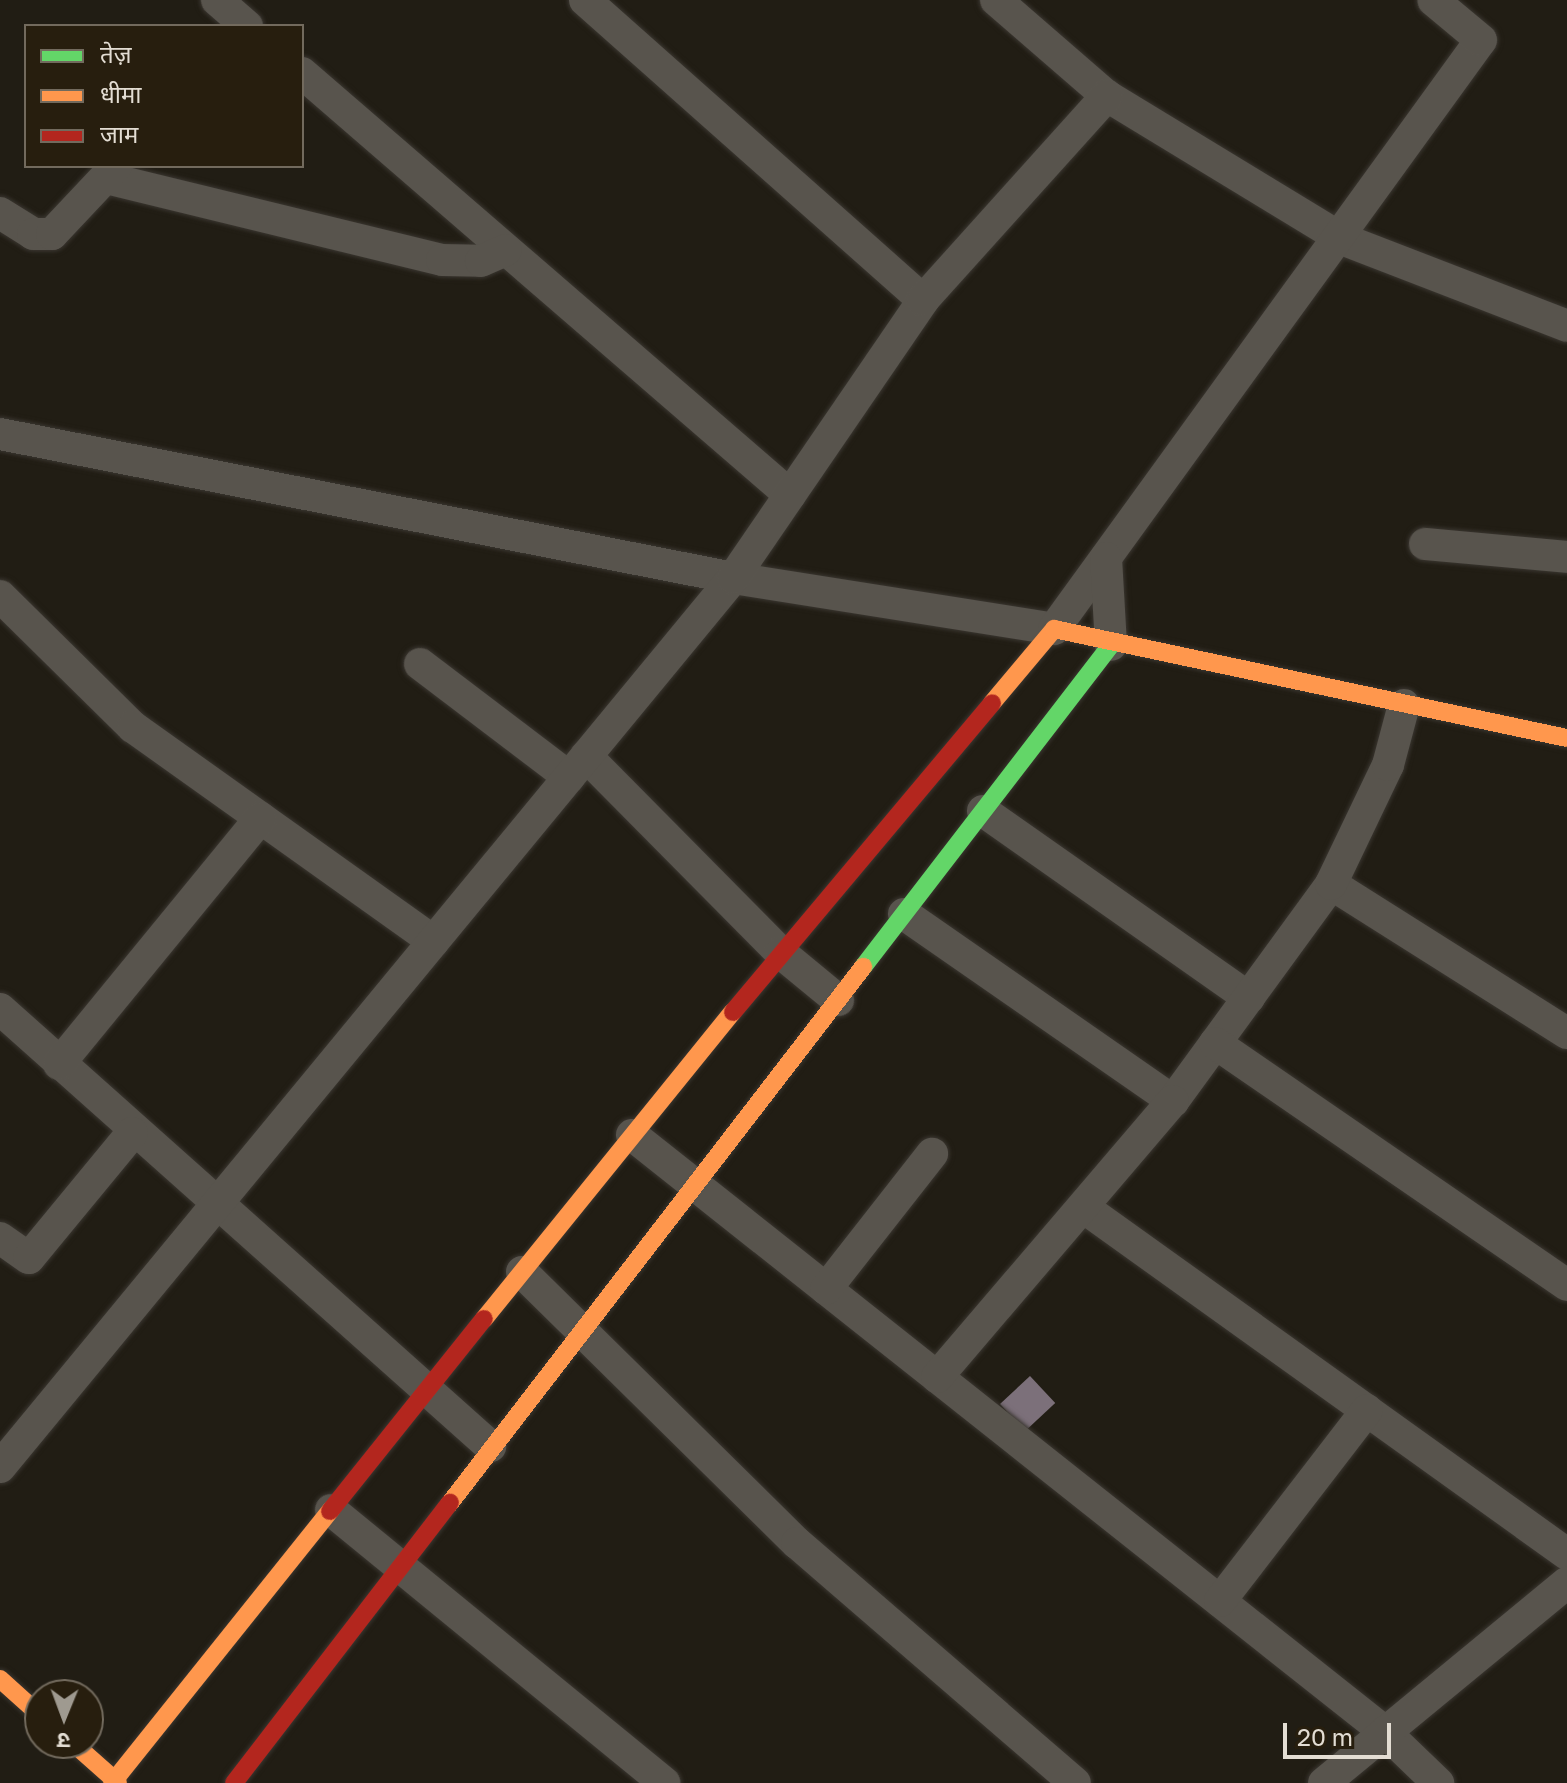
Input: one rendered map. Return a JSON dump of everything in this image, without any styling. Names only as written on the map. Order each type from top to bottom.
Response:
[{"type":"street","points":[[217,0],[246,18]]},
{"type":"street","points":[[585,0],[923,300]]},
{"type":"street","points":[[996,0],[1107,96],[1342,239],[1567,326]]},
{"type":"street","points":[[90,1759],[115,1782],[632,1135],[1054,629],[1342,239],[1481,40],[1433,0]]},
{"type":"street","points":[[304,75],[790,495]]},
{"type":"street","points":[[0,1467],[733,578],[923,300],[1107,96]]},
{"type":"street","points":[[0,213],[33,234],[52,234],[111,172],[442,260],[481,261],[506,250]]},
{"type":"street","points":[[0,434],[733,578],[1054,629],[1111,645],[1567,738]]},
{"type":"street","points":[[1425,544],[1567,557]]},
{"type":"street","points":[[234,1783],[397,1564],[695,1186],[1111,645],[1106,558]]},
{"type":"street","points":[[0,596],[133,727],[433,941]]},
{"type":"street","points":[[420,664],[578,766],[781,953],[838,1000]]},
{"type":"street","points":[[937,1377],[1173,1101],[1331,884],[1388,765],[1404,705]]},
{"type":"street","points":[[983,811],[1249,998]]},
{"type":"street","points":[[59,1064],[260,818]]},
{"type":"street","points":[[1331,884],[1567,1033]]},
{"type":"street","points":[[904,914],[1173,1101]]},
{"type":"street","points":[[0,1009],[214,1207],[425,1394],[490,1446]]},
{"type":"street","points":[[1215,1043],[1567,1285]]},
{"type":"street","points":[[0,1238],[29,1258],[132,1133]]},
{"type":"street","points":[[632,1135],[1385,1732],[1438,1783]]},
{"type":"street","points":[[826,1289],[932,1154]]},
{"type":"street","points":[[1083,1207],[1567,1554]]},
{"type":"street","points":[[522,1272],[583,1328],[797,1543],[1075,1783]]},
{"type":"street","points":[[1220,1601],[1367,1410]]},
{"type":"street","points":[[331,1510],[664,1783]]},
{"type":"street","points":[[1324,1783],[1567,1583]]},
{"type":"street","points":[[0,1679],[24,1701]]},
{"type":"building","points":[[1030,1376],[1055,1403],[1025,1431],[1000,1404]]},
{"type":"traffic: fast","points":[[863,967],[1111,645]]},
{"type":"traffic: slow","points":[[992,703],[1054,629],[1567,738]]},
{"type":"traffic: slow","points":[[450,1503],[863,967]]},
{"type":"traffic: slow","points":[[484,1319],[733,1012]]},
{"type":"traffic: slow","points":[[112,1783],[330,1511]]},
{"type":"traffic: slow","points":[[0,1679],[24,1701]]},
{"type":"traffic: slow","points":[[91,1759],[118,1783]]},
{"type":"traffic: jam","points":[[733,1012],[992,703]]},
{"type":"traffic: jam","points":[[330,1511],[484,1319]]},
{"type":"traffic: jam","points":[[234,1783],[450,1503]]}]
